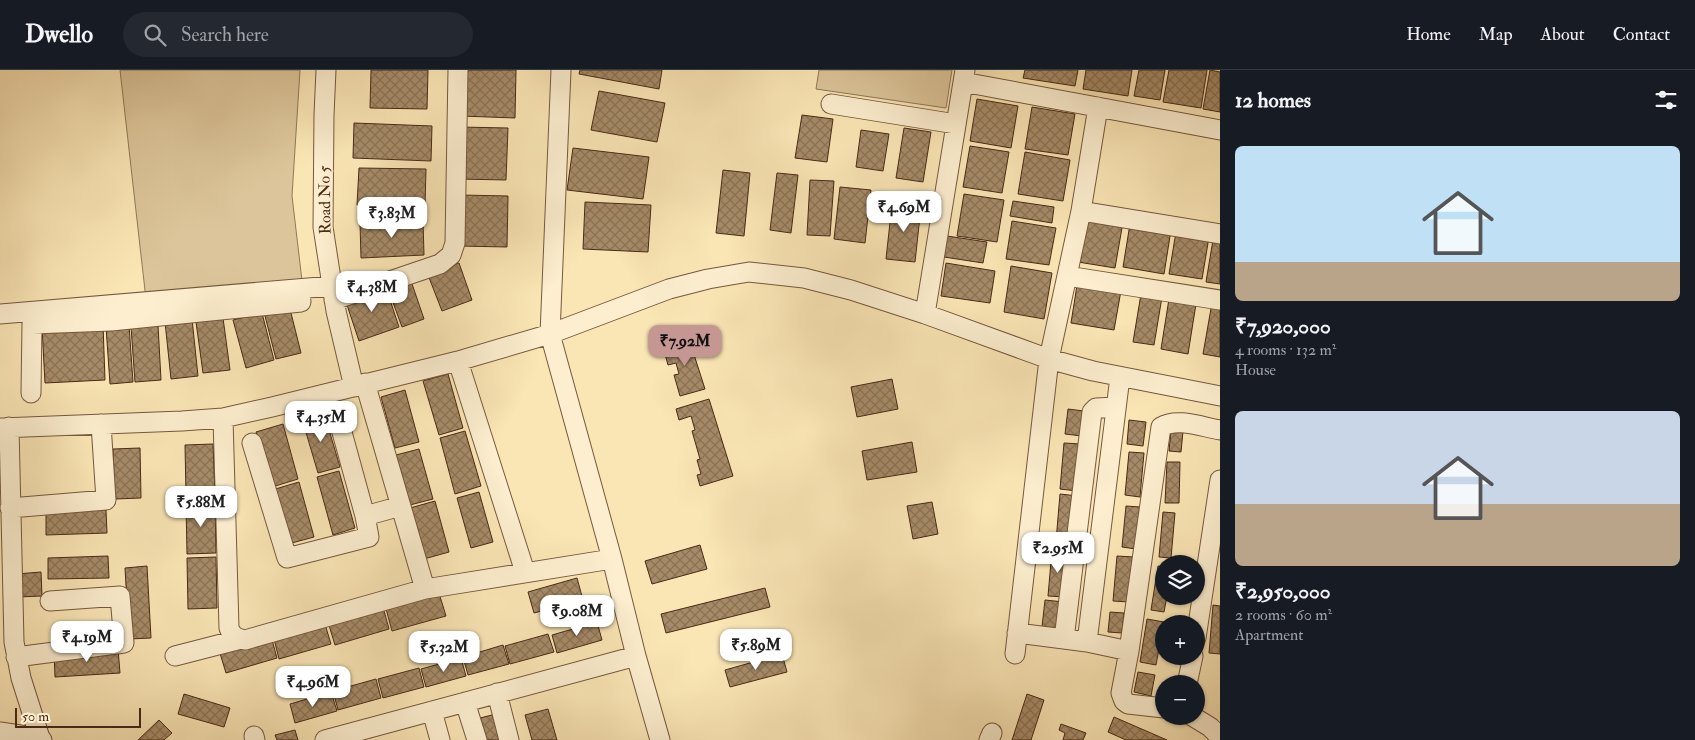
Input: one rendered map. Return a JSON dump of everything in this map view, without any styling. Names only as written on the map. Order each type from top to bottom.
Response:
[{"type":"street","name":"Road No 5","points":[[326,70],[323,227],[333,293],[359,385],[401,506],[425,589]]},
{"type":"street","points":[[0,314],[299,289],[333,293],[440,264],[451,254],[455,243],[458,70]]},
{"type":"street","points":[[561,70],[550,334],[660,740]]},
{"type":"street","points":[[926,307],[964,76],[1098,107],[1220,130]]},
{"type":"street","points":[[831,104],[956,124]]},
{"type":"street","points":[[1015,654],[1051,351],[1081,211],[1098,107]]},
{"type":"street","points":[[1081,211],[1220,234]]},
{"type":"street","points":[[0,732],[41,739],[22,683],[6,598],[7,503],[5,428],[223,418],[458,361],[550,334],[669,289],[708,279],[749,272],[804,278],[926,307],[1120,377],[1220,396]]},
{"type":"street","points":[[1067,276],[1220,300]]},
{"type":"street","points":[[31,393],[32,324],[111,321],[301,302],[299,289]]},
{"type":"street","points":[[458,361],[525,572]]},
{"type":"street","points":[[1087,642],[1120,377]]},
{"type":"street","points":[[1064,639],[1092,412],[1096,408],[1116,407]]},
{"type":"street","points":[[223,418],[229,628],[232,635],[242,639]]},
{"type":"street","points":[[1155,707],[1128,704],[1124,701],[1121,693],[1129,652],[1161,428],[1166,424],[1184,423],[1220,430]]},
{"type":"street","points":[[7,503],[106,500],[101,424]]},
{"type":"street","points":[[252,443],[287,558],[369,537],[340,425]]},
{"type":"street","points":[[1199,615],[1220,480]]},
{"type":"street","points":[[365,516],[401,506]]},
{"type":"street","points":[[175,656],[425,589],[612,558]]},
{"type":"street","points":[[16,657],[124,644],[120,596],[50,601]]},
{"type":"street","points":[[1017,633],[1087,642],[1129,652]]},
{"type":"street","points":[[325,740],[636,656]]},
{"type":"street","points":[[496,693],[510,740]]},
{"type":"street","points":[[465,702],[477,740]]},
{"type":"street","points":[[432,711],[440,740]]},
{"type":"street","points":[[1205,724],[1220,737]]},
{"type":"shaded area","points":[[120,70],[300,70],[292,196],[303,289],[147,308]]},
{"type":"shaded area","points":[[819,70],[952,70],[946,108],[816,89]]},
{"type":"building","points":[[371,70],[428,70],[427,109],[370,108]]},
{"type":"building","points":[[462,70],[516,70],[515,118],[461,116]]},
{"type":"building","points":[[580,70],[662,70],[659,89],[579,74]]},
{"type":"building","points":[[1025,70],[1078,70],[1075,86],[1023,78]]},
{"type":"building","points":[[1086,70],[1132,70],[1128,96],[1083,89]]},
{"type":"building","points":[[1139,70],[1165,70],[1160,100],[1134,96]]},
{"type":"building","points":[[1169,70],[1207,70],[1201,108],[1163,102]]},
{"type":"building","points":[[1210,70],[1220,72],[1220,112],[1203,109]]},
{"type":"building","points":[[599,91],[665,103],[657,142],[591,130]]},
{"type":"building","points":[[977,99],[1018,106],[1011,148],[970,141]]},
{"type":"building","points":[[1032,107],[1075,114],[1068,155],[1025,149]]},
{"type":"building","points":[[802,115],[833,119],[827,162],[795,158]]},
{"type":"building","points":[[354,123],[432,126],[431,161],[353,158]]},
{"type":"building","points":[[459,127],[508,128],[506,180],[458,179]]},
{"type":"building","points":[[904,128],[931,132],[923,182],[896,178]]},
{"type":"building","points":[[861,130],[889,134],[883,171],[856,167]]},
{"type":"building","points":[[970,146],[1009,152],[1002,193],[963,187]]},
{"type":"building","points":[[573,148],[649,157],[643,199],[567,190]]},
{"type":"building","points":[[1025,152],[1070,160],[1063,201],[1018,194]]},
{"type":"building","points":[[359,168],[426,169],[425,206],[357,205]]},
{"type":"building","points":[[723,170],[750,173],[744,236],[716,233]]},
{"type":"building","points":[[777,173],[798,175],[791,233],[770,230]]},
{"type":"building","points":[[810,180],[834,181],[830,236],[807,235]]},
{"type":"building","points":[[840,187],[871,190],[865,243],[834,239]]},
{"type":"building","points":[[964,194],[1004,200],[997,242],[957,236]]},
{"type":"building","points":[[460,195],[508,196],[507,247],[459,246]]},
{"type":"building","points":[[1013,201],[1054,207],[1052,223],[1010,216]]},
{"type":"building","points":[[585,202],[651,205],[648,252],[583,249]]},
{"type":"building","points":[[892,204],[921,207],[915,262],[886,259]]},
{"type":"building","points":[[1085,216],[1123,222],[1115,268],[1078,262]]},
{"type":"building","points":[[423,221],[424,255],[361,258],[360,223]]},
{"type":"building","points":[[1012,221],[1056,228],[1049,265],[1006,259]]},
{"type":"building","points":[[1130,224],[1171,230],[1164,274],[1123,267]]},
{"type":"building","points":[[1176,232],[1209,237],[1202,279],[1169,274]]},
{"type":"building","points":[[1214,234],[1220,235],[1220,284],[1206,282]]},
{"type":"building","points":[[947,236],[987,242],[983,263],[944,257]]},
{"type":"building","points":[[459,263],[472,300],[442,311],[428,275]]},
{"type":"building","points":[[946,263],[995,271],[990,303],[941,296]]},
{"type":"building","points":[[1011,266],[1052,273],[1044,319],[1004,312]]},
{"type":"building","points":[[410,278],[424,319],[402,327],[387,286]]},
{"type":"building","points":[[1078,279],[1122,285],[1114,330],[1071,323]]},
{"type":"building","points":[[385,285],[399,327],[359,341],[345,299]]},
{"type":"building","points":[[1142,288],[1163,291],[1154,345],[1133,342]]},
{"type":"building","points":[[1169,299],[1196,304],[1188,354],[1161,349]]},
{"type":"building","points":[[1212,303],[1220,304],[1220,357],[1203,354]]},
{"type":"building","points":[[289,305],[301,353],[276,359],[264,312]]},
{"type":"building","points":[[262,313],[274,360],[246,368],[233,320]]},
{"type":"building","points":[[223,318],[230,370],[203,373],[196,322]]},
{"type":"building","points":[[192,319],[198,376],[171,379],[165,322]]},
{"type":"building","points":[[103,324],[105,380],[45,383],[42,327]]},
{"type":"building","points":[[129,325],[133,382],[110,384],[106,327]]},
{"type":"building","points":[[158,325],[161,380],[135,382],[131,327]]},
{"type":"building","points":[[689,339],[705,389],[680,396],[674,375],[679,374],[676,363],[668,365],[663,347]]},
{"type":"building","points":[[448,374],[463,428],[439,435],[423,381]]},
{"type":"building","points":[[892,379],[898,409],[857,417],[851,387]]},
{"type":"building","points":[[405,390],[419,442],[395,448],[381,397]]},
{"type":"building","points":[[709,399],[733,476],[700,486],[697,475],[701,474],[697,460],[700,459],[692,431],[695,430],[691,416],[679,420],[676,409]]},
{"type":"building","points":[[1068,409],[1084,411],[1082,436],[1065,434]]},
{"type":"building","points":[[324,413],[340,467],[318,473],[302,419]]},
{"type":"building","points":[[1129,420],[1146,422],[1143,446],[1127,444]]},
{"type":"building","points":[[283,424],[298,479],[272,487],[256,432]]},
{"type":"building","points":[[1171,430],[1183,431],[1181,452],[1169,451]]},
{"type":"building","points":[[465,431],[481,486],[455,494],[440,438]]},
{"type":"building","points":[[912,442],[917,472],[867,480],[862,451]]},
{"type":"building","points":[[1064,443],[1081,444],[1077,491],[1060,489]]},
{"type":"building","points":[[213,444],[215,495],[186,495],[185,445]]},
{"type":"building","points":[[140,448],[141,498],[115,499],[113,449]]},
{"type":"building","points":[[419,449],[433,499],[410,505],[396,455]]},
{"type":"building","points":[[1129,452],[1144,453],[1140,497],[1125,495]]},
{"type":"building","points":[[1167,462],[1180,462],[1179,503],[1165,503]]},
{"type":"building","points":[[339,471],[355,528],[333,535],[317,477]]},
{"type":"building","points":[[299,482],[314,537],[288,544],[272,490]]},
{"type":"building","points":[[479,492],[493,542],[471,548],[457,498]]},
{"type":"building","points":[[1060,494],[1078,496],[1074,542],[1056,541]]},
{"type":"building","points":[[435,501],[449,552],[424,559],[410,508]]},
{"type":"building","points":[[215,502],[216,553],[187,554],[186,503]]},
{"type":"building","points":[[932,502],[938,534],[913,539],[907,506]]},
{"type":"building","points":[[1126,506],[1140,507],[1136,549],[1122,547]]},
{"type":"building","points":[[106,510],[107,533],[46,535],[46,512]]},
{"type":"building","points":[[1163,512],[1175,513],[1171,555],[1159,555]]},
{"type":"building","points":[[700,545],[707,569],[652,584],[645,561]]},
{"type":"building","points":[[1052,550],[1069,552],[1065,597],[1048,596]]},
{"type":"building","points":[[108,556],[109,578],[48,579],[48,558]]},
{"type":"building","points":[[1117,556],[1134,557],[1129,602],[1113,601]]},
{"type":"building","points":[[216,557],[217,608],[188,609],[187,558]]},
{"type":"building","points":[[147,566],[151,638],[129,639],[125,568]]},
{"type":"building","points":[[41,572],[42,596],[17,597],[16,574]]},
{"type":"building","points":[[577,578],[583,600],[534,613],[528,592]]},
{"type":"building","points":[[1155,585],[1155,605],[1165,605],[1164,612],[1151,610]]},
{"type":"building","points":[[765,588],[770,607],[666,633],[661,614]]},
{"type":"building","points":[[438,590],[446,616],[392,631],[385,605]]},
{"type":"building","points":[[1045,600],[1064,602],[1061,629],[1042,627]]},
{"type":"building","points":[[1213,605],[1220,606],[1220,654],[1209,653]]},
{"type":"building","points":[[383,607],[389,629],[335,645],[328,622]]},
{"type":"building","points":[[1110,612],[1124,613],[1122,633],[1108,632]]},
{"type":"building","points":[[1147,619],[1155,620],[1155,665],[1140,662]]},
{"type":"building","points":[[324,621],[331,644],[279,659],[273,635]]},
{"type":"building","points":[[597,622],[602,640],[557,653],[552,635]]},
{"type":"building","points":[[548,634],[554,652],[510,664],[505,646]]},
{"type":"building","points":[[271,636],[277,658],[226,673],[219,650]]},
{"type":"building","points":[[503,645],[509,664],[468,675],[463,657]]},
{"type":"building","points":[[118,649],[120,673],[55,677],[54,653]]},
{"type":"building","points":[[782,654],[787,672],[730,687],[725,670]]},
{"type":"building","points":[[461,658],[466,676],[426,687],[421,669]]},
{"type":"building","points":[[419,668],[424,687],[383,698],[378,679]]},
{"type":"building","points":[[1138,672],[1155,675],[1151,696],[1134,692]]},
{"type":"building","points":[[376,679],[381,698],[338,710],[333,691]]},
{"type":"building","points":[[331,692],[337,711],[295,723],[290,704]]},
{"type":"building","points":[[184,694],[230,708],[224,727],[178,714]]},
{"type":"building","points":[[1027,694],[1044,700],[1031,740],[1012,740]]},
{"type":"building","points":[[548,709],[557,740],[532,740],[525,715]]},
{"type":"building","points":[[496,714],[504,740],[486,740],[480,718]]},
{"type":"building","points":[[1114,717],[1167,740],[1126,740],[1108,732]]},
{"type":"building","points":[[159,720],[172,733],[164,740],[138,740]]},
{"type":"building","points":[[1061,724],[1086,733],[1083,740],[1063,740],[1065,733],[1059,730]]},
{"type":"building","points":[[295,730],[298,740],[277,740],[275,735]]}]
